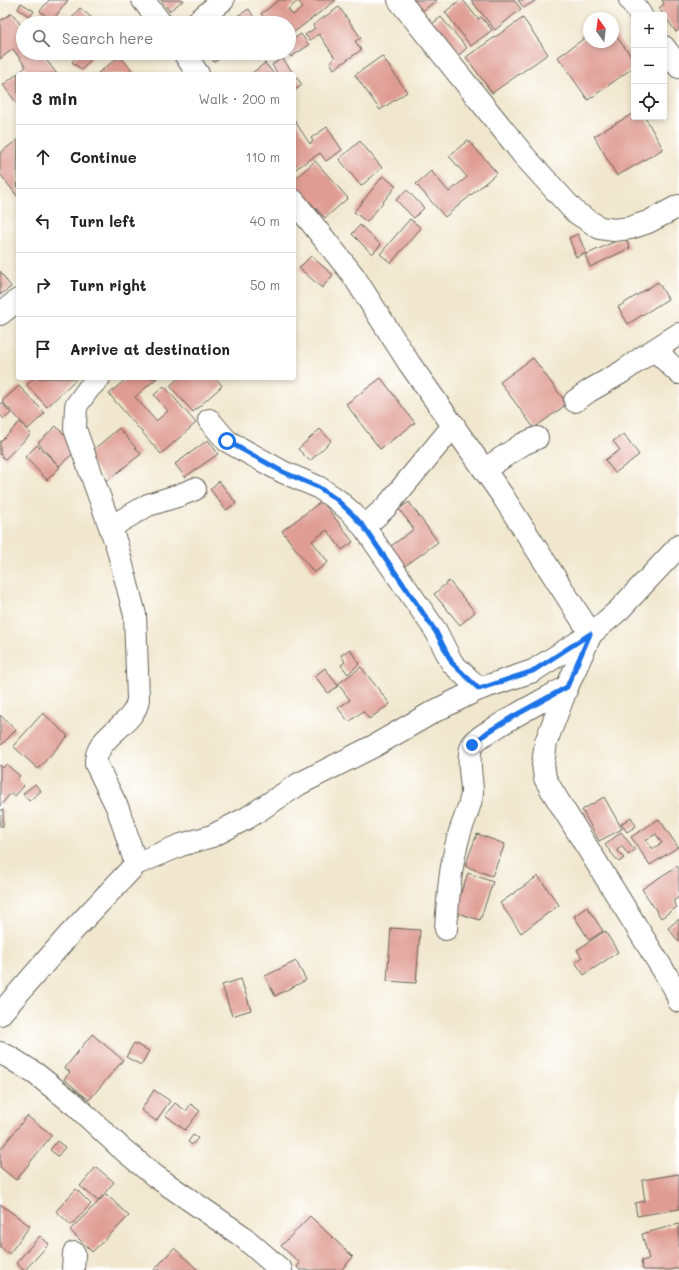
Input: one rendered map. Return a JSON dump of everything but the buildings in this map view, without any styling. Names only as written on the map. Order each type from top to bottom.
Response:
[{"type":"street","points":[[143,0],[156,16]]},
{"type":"street","points":[[204,16],[223,0]]},
{"type":"street","points":[[399,0],[525,157],[575,212],[600,228],[614,230],[630,228],[648,222],[679,206]]},
{"type":"street","points":[[630,0],[639,12]]},
{"type":"street","points":[[667,52],[679,67]]},
{"type":"street","points":[[189,60],[197,72]]},
{"type":"street","points":[[296,204],[353,275],[409,363],[485,469],[590,634]]},
{"type":"street","points":[[0,314],[16,302]]},
{"type":"street","points":[[575,401],[679,334]]},
{"type":"street","points":[[655,350],[679,373]]},
{"type":"street","points":[[97,380],[76,406],[75,429],[117,546],[134,615],[137,705],[132,714],[106,738],[100,747],[96,764],[118,809],[136,864]]},
{"type":"street","points":[[208,420],[227,441],[283,472],[318,487],[346,509],[364,527],[436,632],[452,663],[479,689]]},
{"type":"street","points":[[364,527],[386,507],[454,425]]},
{"type":"street","points":[[485,469],[523,444],[537,438]]},
{"type":"street","points":[[111,530],[119,522],[148,504],[195,489]]},
{"type":"street","points":[[0,1014],[68,936],[136,864],[181,845],[212,836],[247,818],[299,784],[374,746],[433,712],[479,689],[533,671],[590,634],[619,610],[679,546]]},
{"type":"street","points":[[590,634],[567,687],[546,742],[543,764],[545,778],[550,789],[678,993]]},
{"type":"street","points":[[446,929],[451,869],[459,835],[471,797],[470,748],[477,740],[488,732],[567,687]]},
{"type":"street","points":[[0,1053],[9,1056],[36,1074],[75,1105],[121,1148],[155,1176],[242,1236],[281,1270]]},
{"type":"route","points":[[227,441],[283,472],[318,487],[336,499],[352,514],[364,527],[416,601],[436,632],[452,663],[479,689],[533,671],[590,634],[567,687],[514,716],[488,732],[472,745]]}]
